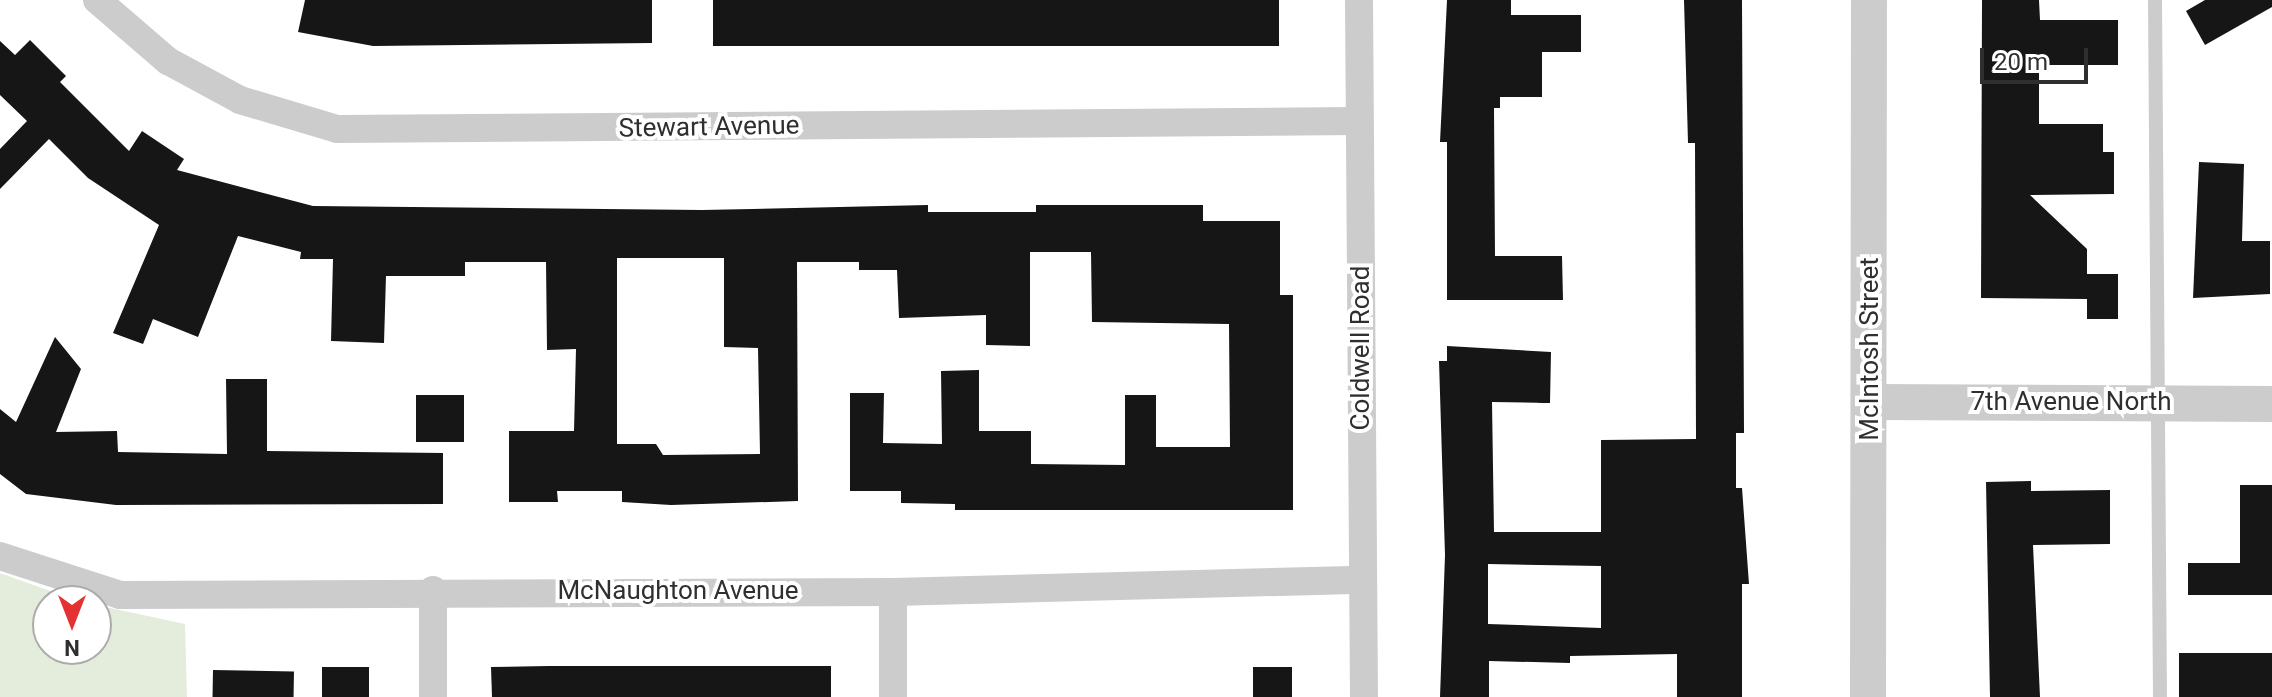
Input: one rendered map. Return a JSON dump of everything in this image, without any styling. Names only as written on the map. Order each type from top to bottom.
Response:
[{"type":"street","name":"Stewart Avenue","points":[[97,0],[168,61],[240,100],[337,129],[1358,121]]},
{"type":"street","name":"Coldwell Road","points":[[1359,0],[1364,697]]},
{"type":"street","name":"McIntosh Street","points":[[1868,697],[1871,402],[1869,0]]},
{"type":"street","name":"7th Avenue North","points":[[1871,402],[2272,404]]},
{"type":"street","name":"McNaughton Avenue","points":[[0,556],[120,595],[433,590],[893,592],[1363,580]]},
{"type":"street","points":[[433,590],[433,697]]},
{"type":"street","points":[[893,592],[893,697]]},
{"type":"lane","points":[[2155,0],[2160,697]]},
{"type":"green space","points":[[0,573],[33,585],[32,665],[112,665],[112,608],[185,624],[187,697],[0,697]]},
{"type":"building","points":[[305,0],[652,0],[652,43],[373,46],[298,32]]},
{"type":"building","points":[[713,0],[1279,0],[1279,46],[713,46]]},
{"type":"building","points":[[1447,0],[1511,0],[1511,15],[1581,15],[1581,52],[1542,52],[1542,97],[1500,97],[1500,108],[1494,108],[1495,256],[1562,256],[1563,300],[1447,300],[1447,142],[1440,142]]},
{"type":"building","points":[[1684,0],[1742,0],[1744,433],[1736,433],[1736,488],[1742,488],[1749,584],[1742,584],[1742,697],[1677,697],[1677,654],[1570,656],[1570,663],[1489,661],[1489,697],[1440,697],[1445,555],[1439,361],[1447,361],[1447,346],[1551,352],[1550,403],[1492,402],[1494,532],[1601,532],[1601,440],[1696,439],[1695,143],[1688,143]],"holes":[[[1488,564],[1601,566],[1601,628],[1488,624]]]},
{"type":"building","points":[[1982,0],[2039,0],[2040,20],[2118,20],[2118,65],[2039,65],[2039,124],[2103,124],[2103,152],[2114,152],[2114,194],[2030,195],[2087,249],[2087,274],[2118,274],[2118,319],[2087,319],[2087,299],[1981,298]]},
{"type":"building","points":[[2205,0],[2272,0],[2272,7],[2205,45],[2186,11]]},
{"type":"building","points":[[30,40],[66,76],[60,82],[129,151],[142,131],[184,159],[177,170],[313,206],[702,210],[928,205],[928,212],[1036,212],[1036,205],[1203,205],[1203,221],[1280,221],[1280,295],[1293,295],[1293,510],[955,510],[955,504],[901,503],[901,491],[850,491],[850,393],[884,393],[883,443],[942,444],[941,371],[979,370],[979,431],[1031,431],[1031,464],[1125,465],[1125,395],[1156,395],[1156,447],[1230,447],[1229,324],[1092,322],[1091,252],[1030,252],[1030,346],[986,345],[986,315],[899,318],[897,270],[859,270],[859,262],[797,262],[798,501],[671,505],[622,502],[622,491],[557,491],[558,502],[509,502],[509,431],[574,431],[576,349],[547,350],[546,262],[465,262],[465,276],[386,276],[384,343],[331,341],[333,259],[300,259],[301,252],[238,236],[198,337],[153,319],[143,344],[113,333],[159,225],[88,178],[49,139],[0,189],[0,149],[27,121],[0,95],[0,41],[15,55]],"holes":[[[617,258],[724,258],[724,347],[758,348],[760,454],[663,455],[656,444],[617,444]]]},
{"type":"building","points":[[2199,162],[2244,164],[2242,241],[2270,241],[2270,294],[2193,298]]},
{"type":"building","points":[[55,337],[81,369],[56,432],[117,431],[118,452],[227,454],[226,379],[267,379],[267,451],[443,453],[443,504],[116,505],[26,494],[0,474],[0,409],[16,422]]},
{"type":"building","points":[[416,395],[464,395],[464,442],[416,442]]},
{"type":"building","points":[[2031,481],[2031,491],[2110,490],[2110,544],[2033,545],[2040,697],[1990,697],[1986,482]]},
{"type":"building","points":[[2240,485],[2272,485],[2272,595],[2188,595],[2188,563],[2240,563]]},
{"type":"building","points":[[2179,653],[2272,653],[2272,697],[2179,697]]},
{"type":"building","points":[[831,666],[831,697],[492,697],[491,667]]},
{"type":"building","points":[[322,667],[369,667],[369,697],[322,697]]},
{"type":"building","points":[[1253,667],[1292,667],[1292,697],[1253,697]]},
{"type":"building","points":[[213,670],[294,671],[294,697],[213,697]]}]
